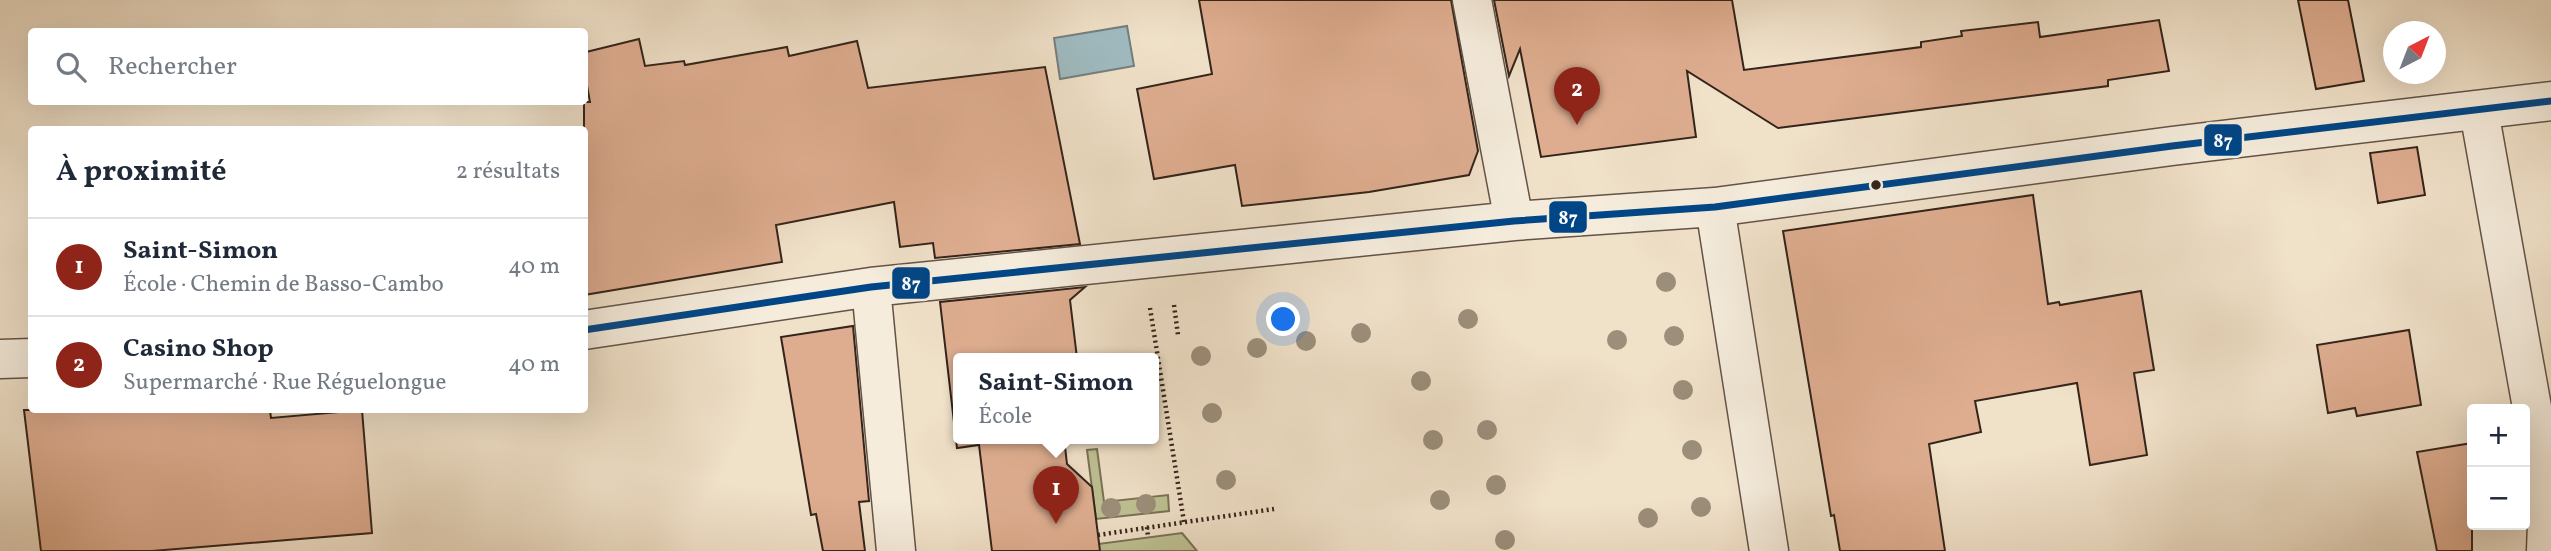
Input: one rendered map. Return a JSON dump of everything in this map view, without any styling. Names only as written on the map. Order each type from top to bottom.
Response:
[{"type":"street","points":[[1472,0],[1514,220]]},
{"type":"street","points":[[588,329],[871,287],[1514,220],[1715,207],[2172,146],[2551,101]]},
{"type":"street","points":[[2479,111],[2548,497],[2546,551]]},
{"type":"street","points":[[1715,207],[1769,551]]},
{"type":"street","points":[[871,287],[896,551]]},
{"type":"street","points":[[0,359],[28,358]]},
{"type":"path","points":[[1174,301],[1178,335]]},
{"type":"path","points":[[1149,303],[1157,353]]},
{"type":"path","points":[[1159,366],[1184,522]]},
{"type":"path","points":[[1098,535],[1274,509]]},
{"type":"path","points":[[1147,527],[1148,537]]},
{"type":"green space","points":[[1097,449],[1104,502],[1168,495],[1169,511],[1096,519],[1087,450]]},
{"type":"green space","points":[[1182,533],[1197,551],[1099,551],[1098,544]]},
{"type":"water","points":[[1127,26],[1134,66],[1060,79],[1054,38]]},
{"type":"building","points":[[1199,0],[1451,0],[1478,151],[1469,175],[1369,192],[1242,206],[1235,165],[1154,179],[1137,89],[1212,74]]},
{"type":"building","points":[[1494,0],[1732,0],[1744,70],[1921,47],[1921,42],[1962,36],[1961,31],[2038,22],[2040,37],[2159,20],[2169,71],[2108,80],[2108,86],[1778,128],[1687,71],[1696,137],[1541,157],[1520,49],[1509,76]]},
{"type":"building","points":[[2298,0],[2348,0],[2364,81],[2316,89]]},
{"type":"building","points":[[639,39],[645,66],[684,61],[685,65],[787,47],[789,56],[857,41],[868,88],[1045,67],[1080,244],[935,258],[933,243],[900,247],[894,202],[776,225],[782,262],[588,294],[588,126],[584,126],[584,105],[590,102],[588,52]]},
{"type":"building","points":[[2417,147],[2425,195],[2378,203],[2370,153]]},
{"type":"building","points":[[2033,195],[2048,304],[2059,302],[2060,305],[2141,291],[2154,370],[2134,373],[2147,455],[2090,465],[2077,383],[1975,401],[1981,432],[1929,444],[1945,551],[1840,551],[1834,515],[1831,516],[1783,231]]},
{"type":"building","points":[[1085,287],[1070,300],[1076,353],[953,353],[953,414],[940,302]]},
{"type":"building","points":[[853,326],[869,501],[859,502],[865,551],[823,551],[816,514],[811,515],[781,337]]},
{"type":"building","points":[[2409,330],[2421,405],[2357,416],[2355,408],[2328,413],[2317,345]]},
{"type":"building","points":[[24,410],[28,410],[28,413],[270,413],[271,418],[362,413],[372,533],[152,551],[41,551]]},
{"type":"building","points":[[957,444],[1065,444],[1067,464],[1092,487],[1100,551],[992,551],[979,445],[957,448]]},
{"type":"building","points":[[2467,444],[2467,530],[2472,530],[2472,551],[2437,551],[2417,452]]},
{"type":"transit line","name":"87","points":[[588,329],[871,287],[1514,221],[1715,207],[2172,146],[2551,101]]},
{"type":"place","name":"Casino Shop","points":[[1577,125]]},
{"type":"place","name":"Saint-Simon","points":[[1056,524]]}]
